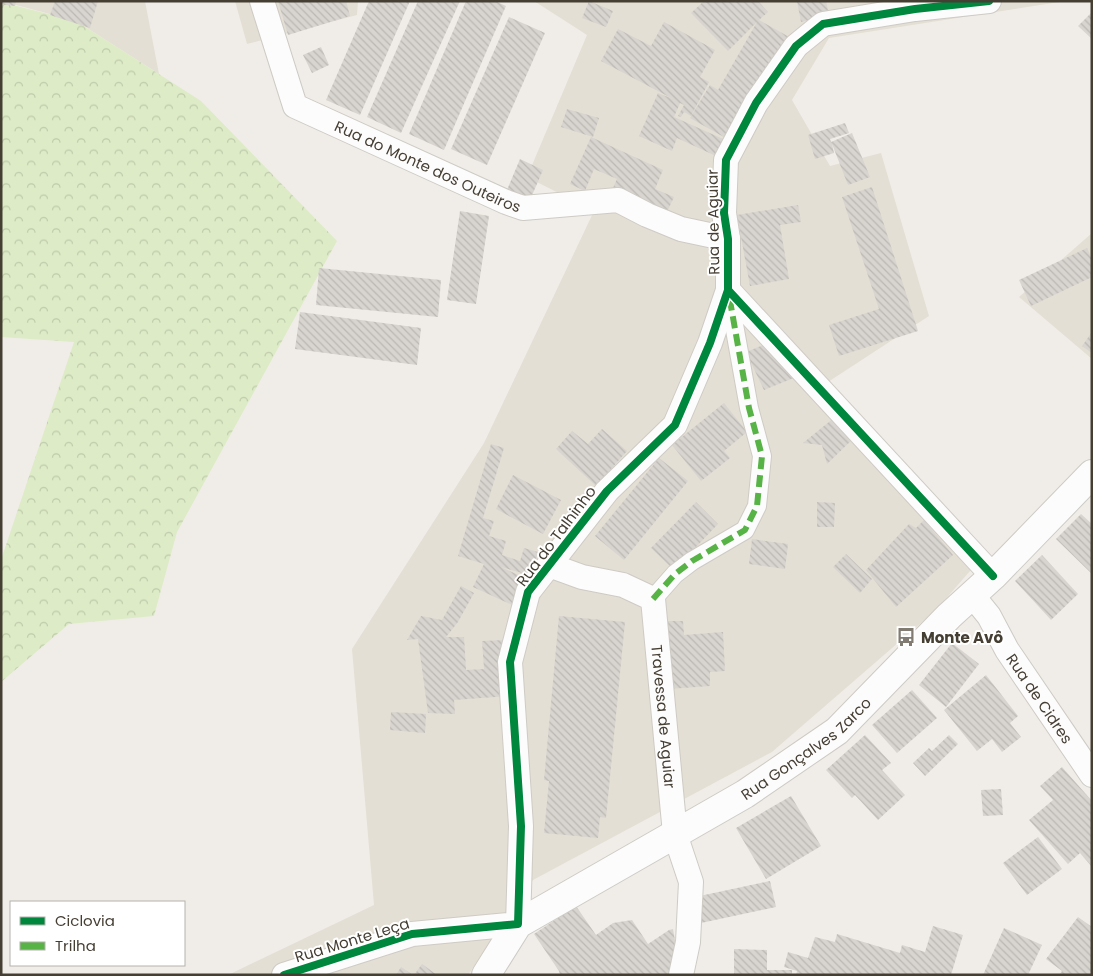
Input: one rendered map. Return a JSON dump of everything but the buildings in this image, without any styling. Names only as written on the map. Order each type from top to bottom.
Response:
[{"type":"street","name":"Rua do Monte dos Outeiros","points":[[262,1],[296,106],[523,208],[618,200],[648,216],[681,229],[728,239]]},
{"type":"street","name":"Rua de Aguiar","points":[[988,1],[915,9],[823,24],[796,46],[756,103],[726,160],[724,213],[728,239],[728,290],[993,576]]},
{"type":"street","name":"Rua do Talhinho","points":[[518,924],[520,826],[510,662],[528,592],[607,491],[675,425],[710,343],[728,290]]},
{"type":"street","points":[[549,565],[582,577],[623,585],[653,599],[675,574],[692,561],[745,530],[757,506],[762,456],[748,408],[728,290]]},
{"type":"street","name":"Rua Gonçalves Zarco","points":[[486,975],[518,924],[745,794],[837,731],[949,616],[993,576],[1092,474]]},
{"type":"street","name":"Rua de Cidres","points":[[972,595],[989,616],[1007,650],[1092,775]]},
{"type":"street","name":"Travessa de Aguiar","points":[[653,599],[675,834],[691,882],[688,942],[681,975]]},
{"type":"street","name":"Rua Monte Leça","points":[[284,975],[412,934],[518,924]]},
{"type":"shaded area","points":[[1,1],[145,1],[159,74],[76,21]]},
{"type":"shaded area","points":[[235,1],[358,1],[357,15],[247,44]]},
{"type":"shaded area","points":[[534,1],[1066,1],[829,38],[792,100],[830,166],[881,153],[929,316],[825,384],[977,563],[936,610],[772,752],[533,880],[468,975],[228,975],[374,905],[352,649],[484,443],[594,211],[527,177],[587,35]]},
{"type":"shaded area","points":[[1092,233],[1092,359],[1019,297]]},
{"type":"green space","points":[[1,2],[76,21],[201,101],[337,241],[177,532],[154,616],[69,624],[1,682],[1,560],[74,342],[1,337]]},
{"type":"marked path","points":[[653,599],[675,574],[692,561],[745,530],[757,506],[762,456],[749,408],[729,295]]},
{"type":"cycle path","points":[[989,1],[915,9],[823,24],[796,46],[756,103],[726,160],[724,213],[728,239],[728,290],[993,576]]},
{"type":"cycle path","points":[[284,975],[412,934],[518,924],[521,826],[510,662],[528,592],[607,491],[675,425],[710,343],[728,290]]},
{"type":"place","name":"Monte Avô","points":[[906,637]]}]
